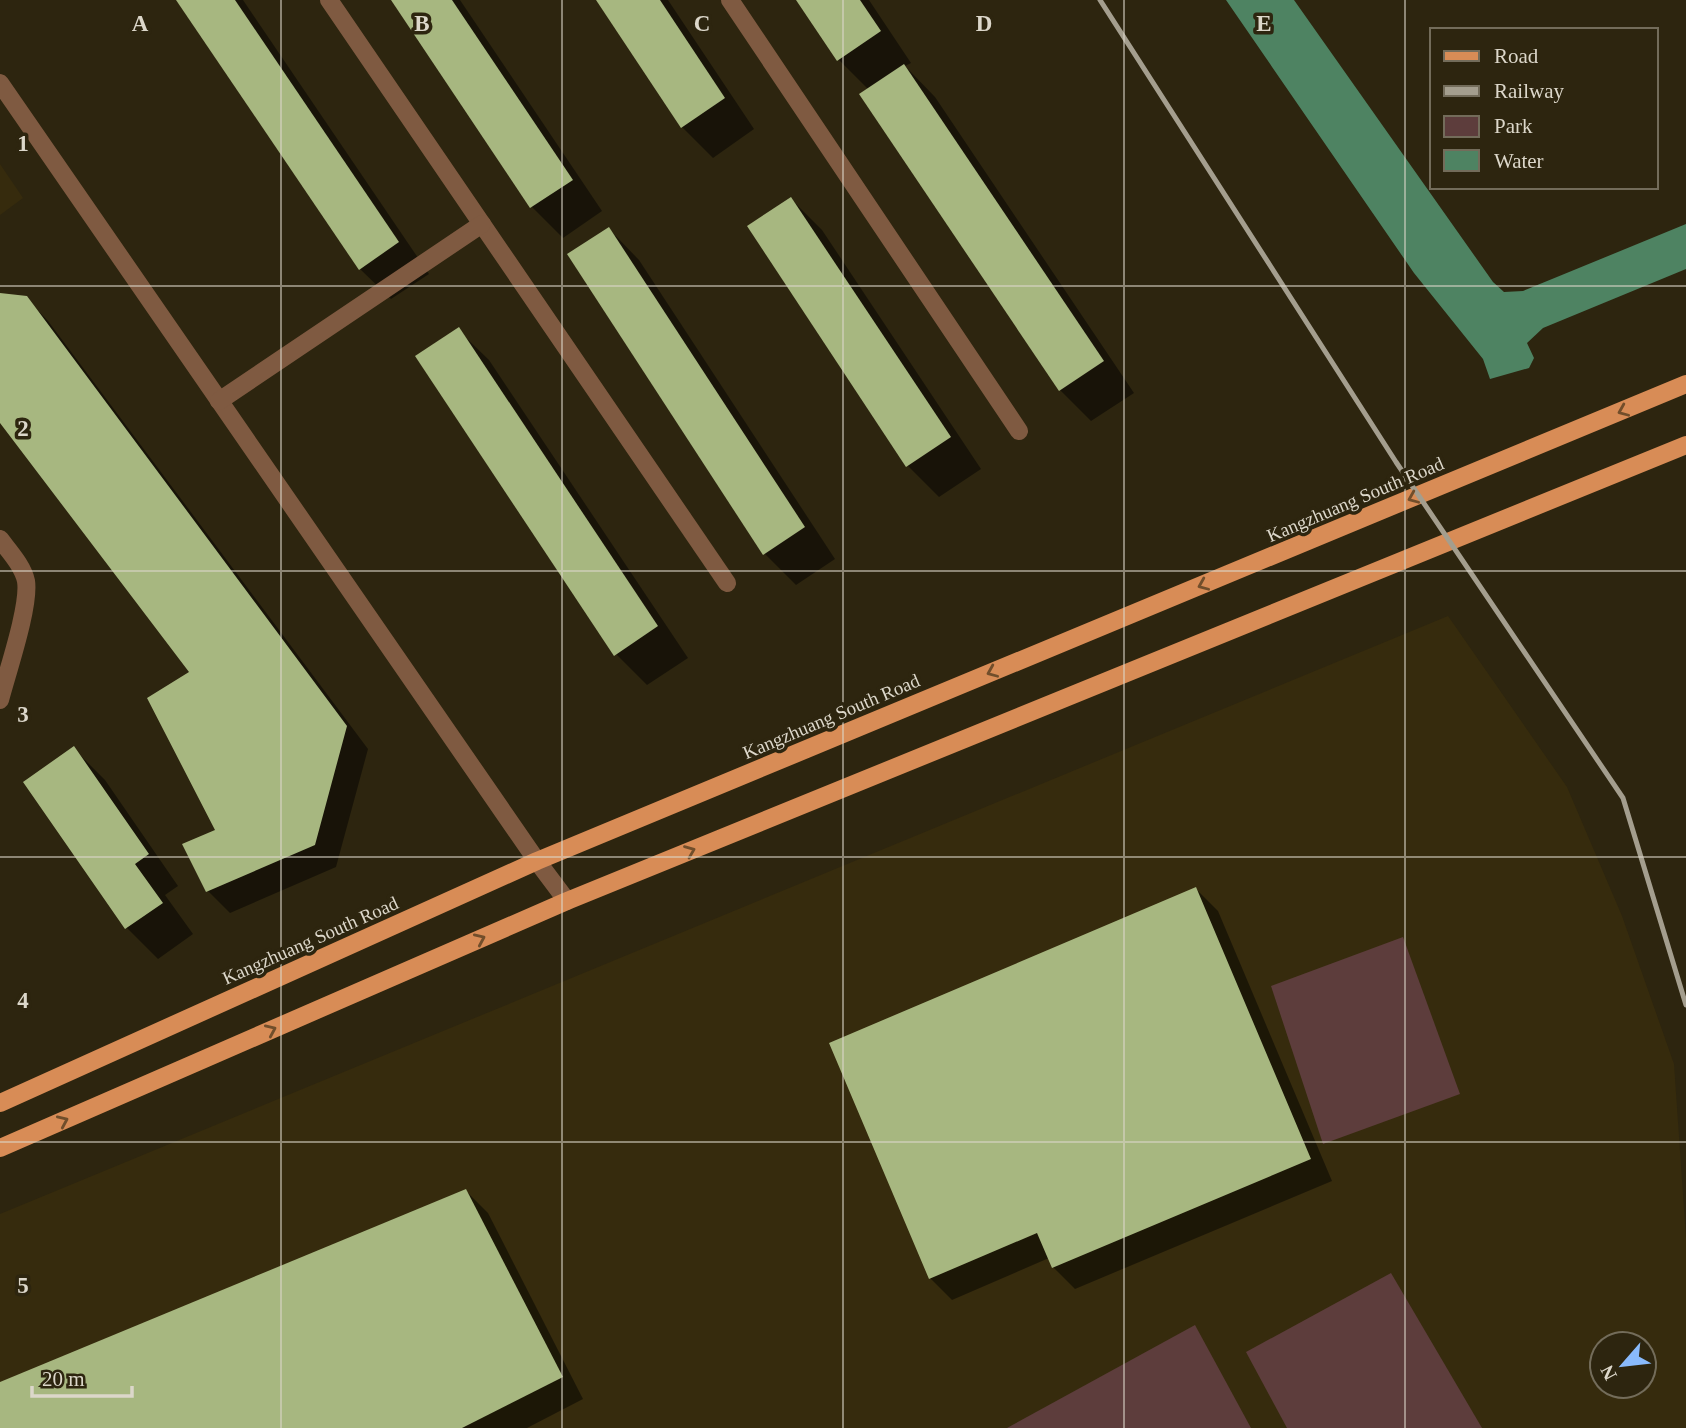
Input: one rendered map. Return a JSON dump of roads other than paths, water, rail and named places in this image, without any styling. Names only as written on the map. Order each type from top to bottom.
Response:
[{"type":"main road","name":"Kangzhuang South Road","points":[[0,1102],[537,861],[1686,384]]},
{"type":"main road","points":[[0,1148],[567,901],[1686,445]]},
{"type":"street","points":[[329,0],[727,583]]},
{"type":"street","points":[[730,0],[1019,431]]},
{"type":"street","points":[[0,83],[567,901]]},
{"type":"street","points":[[219,401],[482,224]]},
{"type":"street","points":[[0,539],[26,580],[25,601],[0,700]]},
{"type":"water","points":[[1226,0],[1294,0],[1493,282],[1504,292],[1523,291],[1686,224],[1686,269],[1543,328],[1527,343],[1534,358],[1529,368],[1490,379],[1483,359],[1414,273]]},
{"type":"railway","points":[[1100,0],[1396,462],[1623,798],[1686,1005]]}]
